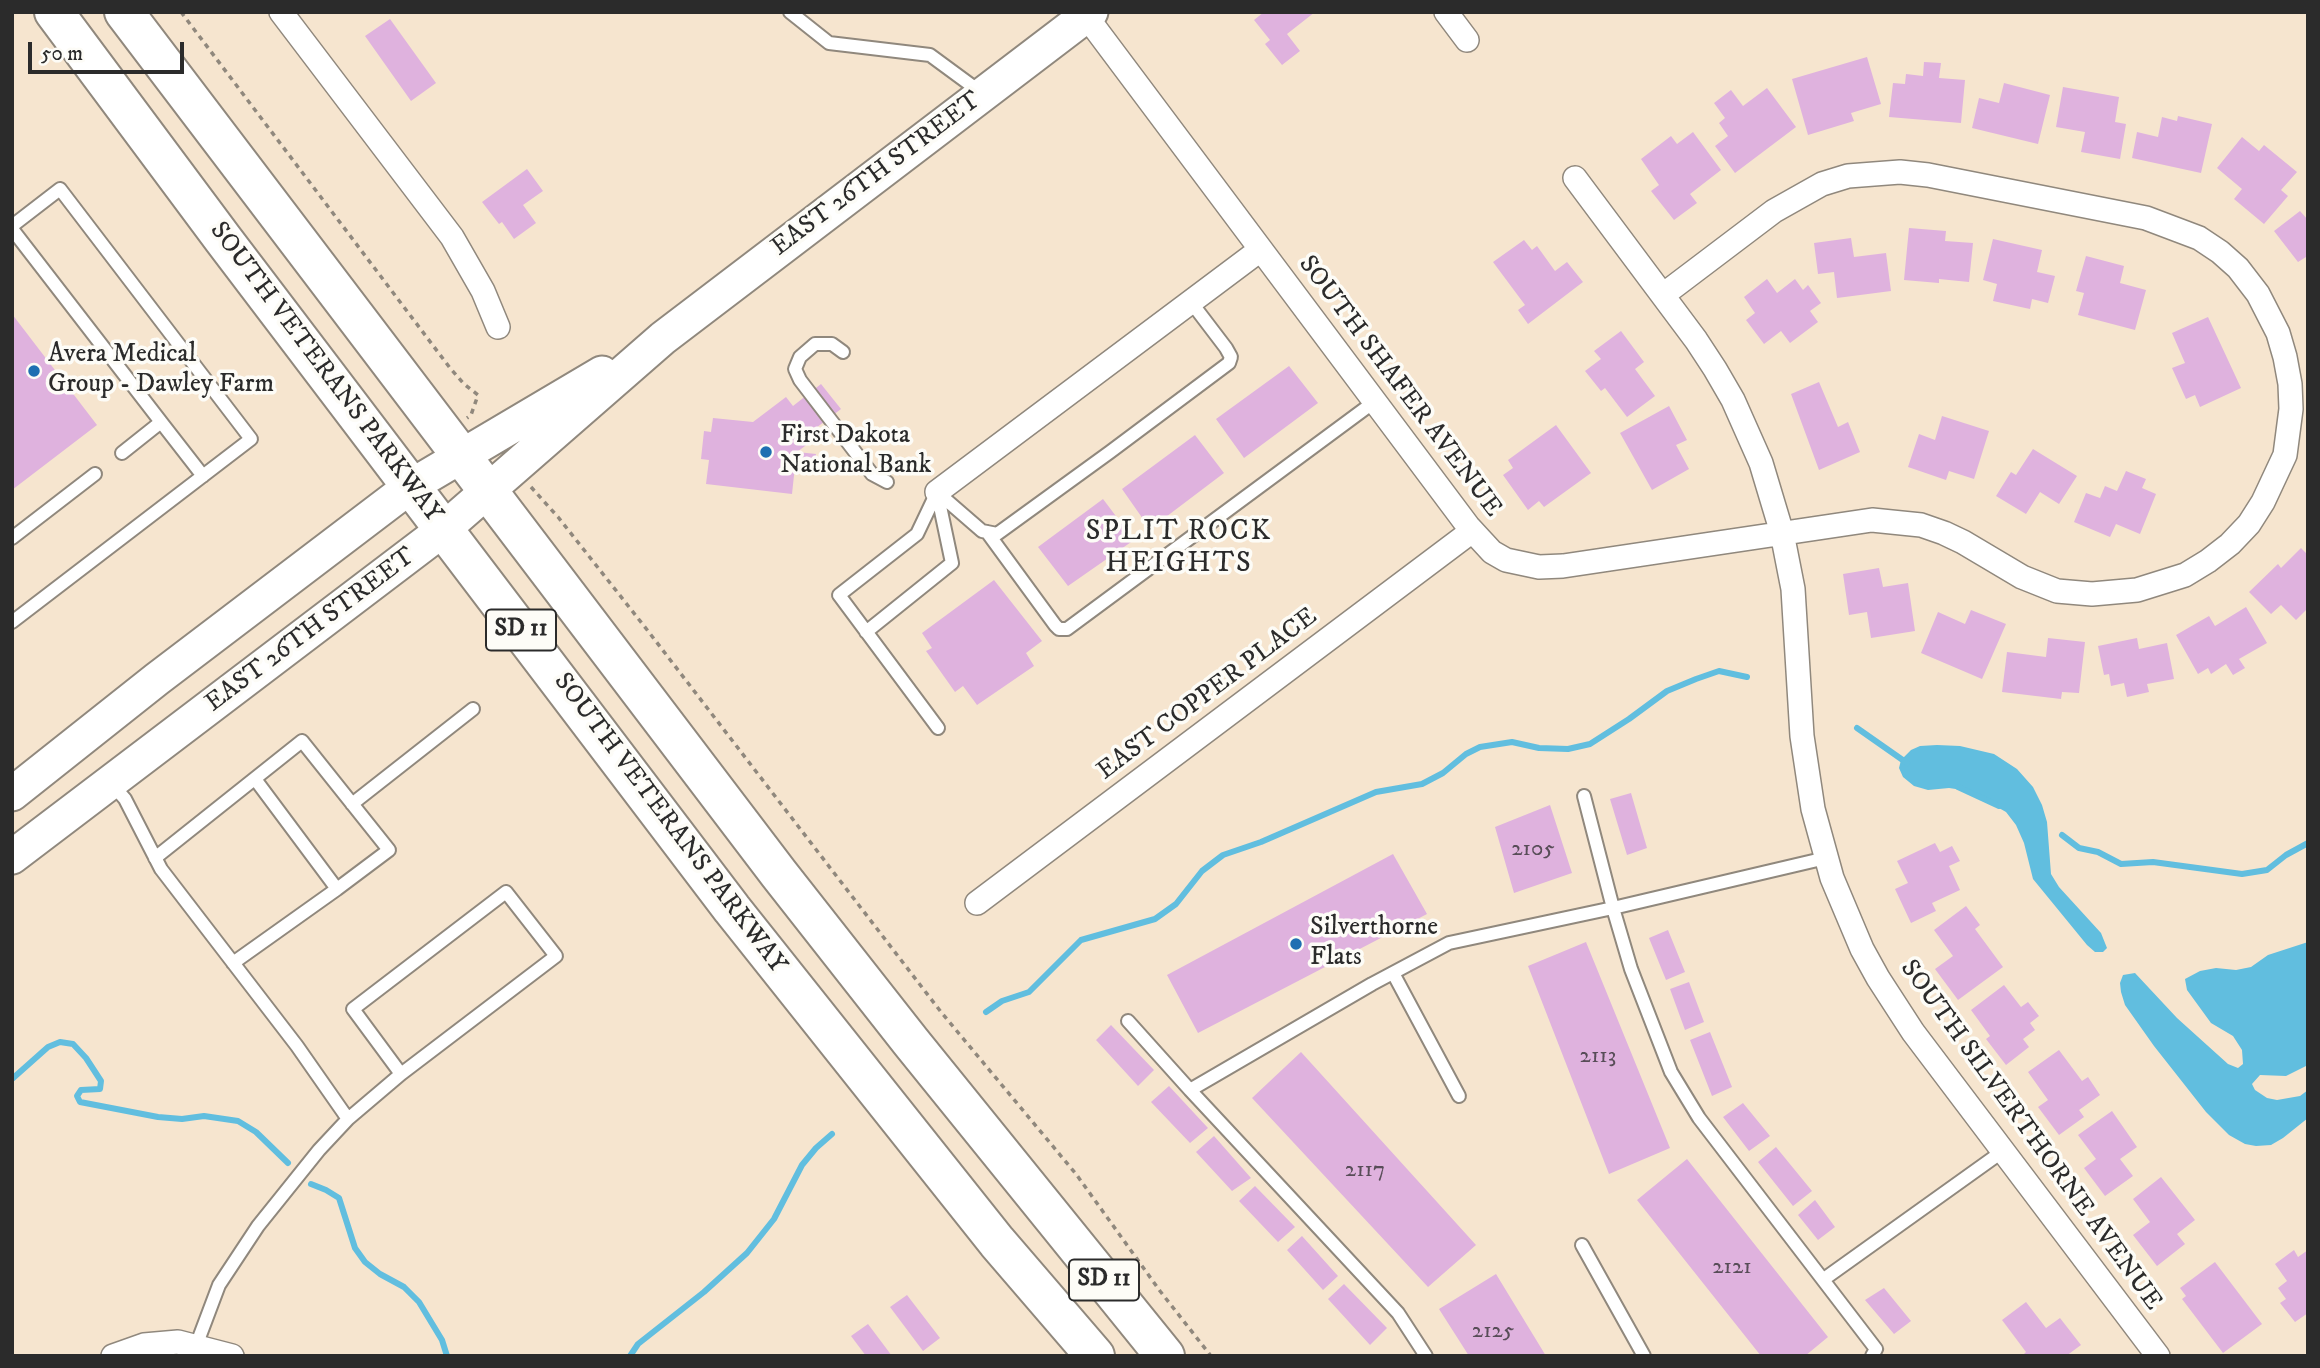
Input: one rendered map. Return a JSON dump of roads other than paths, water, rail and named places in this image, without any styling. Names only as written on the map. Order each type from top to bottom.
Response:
[{"type":"highway","name":"SOUTH VETERANS PARKWAY","points":[[54,12],[411,486],[814,1013],[997,1242],[1095,1356]]},
{"type":"highway","name":"SD 11","points":[[124,12],[803,906],[1165,1356]]},
{"type":"main road","name":"EAST 26TH STREET","points":[[12,857],[444,529],[663,338],[1089,14]]},
{"type":"main road","name":"EAST 26TH STREET","points":[[12,794],[156,680],[411,486],[663,338]]},
{"type":"street","points":[[281,12],[452,237],[477,280],[498,327]]},
{"type":"street","points":[[1446,12],[1467,40]]},
{"type":"street","name":"SOUTH SHAFER AVENUE","points":[[1089,14],[1260,250],[1472,531],[1492,552],[1506,560],[1539,567],[1563,566],[1872,520],[1921,525],[1963,541],[2040,586],[2074,594],[2137,590],[2185,575],[2208,561],[2249,524],[2276,478],[2285,455],[2291,409],[2290,384],[2277,333],[2258,294],[2238,268],[2199,238],[2146,218],[1928,175],[1900,172],[1848,176],[1822,184],[1774,211],[1663,295]]},
{"type":"street","name":"SOUTH SILVERTHORNE AVENUE","points":[[1575,178],[1696,340],[1733,400],[1761,463],[1783,533],[1793,589],[1806,771],[1812,808],[1826,859],[1847,916],[1878,978],[1913,1032],[2158,1356]]},
{"type":"street","points":[[937,492],[1260,250]]},
{"type":"street","name":"EAST COPPER PLACE","points":[[977,903],[1472,531]]},
{"type":"street","points":[[113,1356],[144,1345],[178,1342],[232,1356]]},
{"type":"lane","points":[[790,12],[829,43],[930,55],[983,94]]},
{"type":"lane","points":[[12,622],[203,476],[251,439],[60,189],[12,227],[203,476]]},
{"type":"lane","points":[[937,492],[982,531],[997,534],[1229,363],[1231,357],[1226,348],[1191,302]]},
{"type":"lane","points":[[843,352],[832,344],[816,344],[800,356],[795,369],[800,380],[872,474],[887,482]]},
{"type":"lane","points":[[987,532],[1055,625],[1059,629],[1067,629],[1374,402]]},
{"type":"lane","points":[[122,453],[161,422]]},
{"type":"lane","points":[[12,538],[95,474]]},
{"type":"lane","points":[[937,492],[917,534],[839,595],[938,728]]},
{"type":"lane","points":[[866,632],[952,563],[937,492]]},
{"type":"lane","points":[[352,804],[472,709]]},
{"type":"lane","points":[[155,858],[302,741],[389,850],[233,963]]},
{"type":"lane","points":[[255,779],[337,889]]},
{"type":"lane","points":[[111,783],[125,800],[161,869],[297,1045],[348,1119]]},
{"type":"lane","points":[[1584,796],[1631,969],[1671,1072],[1699,1118],[1876,1349],[1872,1356]]},
{"type":"lane","points":[[1190,1090],[1449,943],[1826,859]]},
{"type":"lane","points":[[196,1346],[219,1285],[258,1226],[319,1150],[348,1119],[401,1074],[556,956],[506,892],[353,1009],[401,1074]]},
{"type":"lane","points":[[1393,973],[1459,1096]]},
{"type":"lane","points":[[1128,1021],[1398,1313],[1426,1356]]},
{"type":"lane","points":[[1825,1279],[2003,1151]]},
{"type":"lane","points":[[1582,1245],[1644,1356]]},
{"type":"water","points":[[1920,746],[1960,746],[1994,754],[2017,769],[2033,787],[2047,822],[2051,874],[2059,887],[2101,933],[2107,948],[2103,952],[2095,952],[2087,945],[2033,879],[2024,843],[2016,825],[2006,812],[1969,791],[1949,788],[1928,790],[1914,786],[1903,777],[1899,768],[1901,760],[1911,750]]},
{"type":"water","points":[[2308,942],[2308,1065],[2286,1076],[2260,1075],[2252,1084],[2255,1090],[2267,1098],[2277,1100],[2300,1096],[2308,1090],[2308,1118],[2271,1145],[2245,1144],[2229,1135],[2206,1112],[2154,1046],[2125,1005],[2120,983],[2123,975],[2135,973],[2177,1018],[2228,1064],[2238,1068],[2243,1064],[2242,1050],[2233,1036],[2211,1023],[2187,990],[2185,979],[2200,971],[2216,968],[2236,970],[2251,967],[2268,955]]},
{"type":"waterway","points":[[986,1012],[1002,1001],[1029,992],[1081,940],[1155,919],[1176,904],[1202,871],[1223,855],[1261,842],[1376,792],[1422,784],[1480,747],[1512,742],[1539,748],[1568,749],[1590,744],[1667,691],[1719,671],[1747,677]]},
{"type":"waterway","points":[[1857,728],[1907,763]]},
{"type":"waterway","points":[[1958,787],[1999,806]]},
{"type":"waterway","points":[[2062,835],[2079,848],[2098,852],[2121,864],[2153,862],[2242,874],[2267,870],[2308,843]]},
{"type":"waterway","points":[[12,1079],[48,1047],[60,1042],[73,1044],[101,1081],[100,1089],[81,1090],[77,1096],[80,1102],[158,1117],[182,1119],[204,1116],[238,1121],[256,1132],[288,1163]]},
{"type":"waterway","points":[[630,1356],[638,1344],[704,1292],[747,1253],[774,1219],[802,1165],[832,1134]]},
{"type":"waterway","points":[[311,1184],[339,1198],[355,1248],[365,1262],[404,1287],[419,1302],[442,1340],[447,1356]]},
{"type":"place","name":"Avera Medical Group - Dawley Farm","points":[[34,371]]},
{"type":"place","name":"First Dakota National Bank","points":[[766,452]]},
{"type":"place","name":"Silverthorne Flats","points":[[1296,944]]},
{"type":"district","name":"SPLIT ROCK HEIGHTS","points":[[1179,549]]}]
